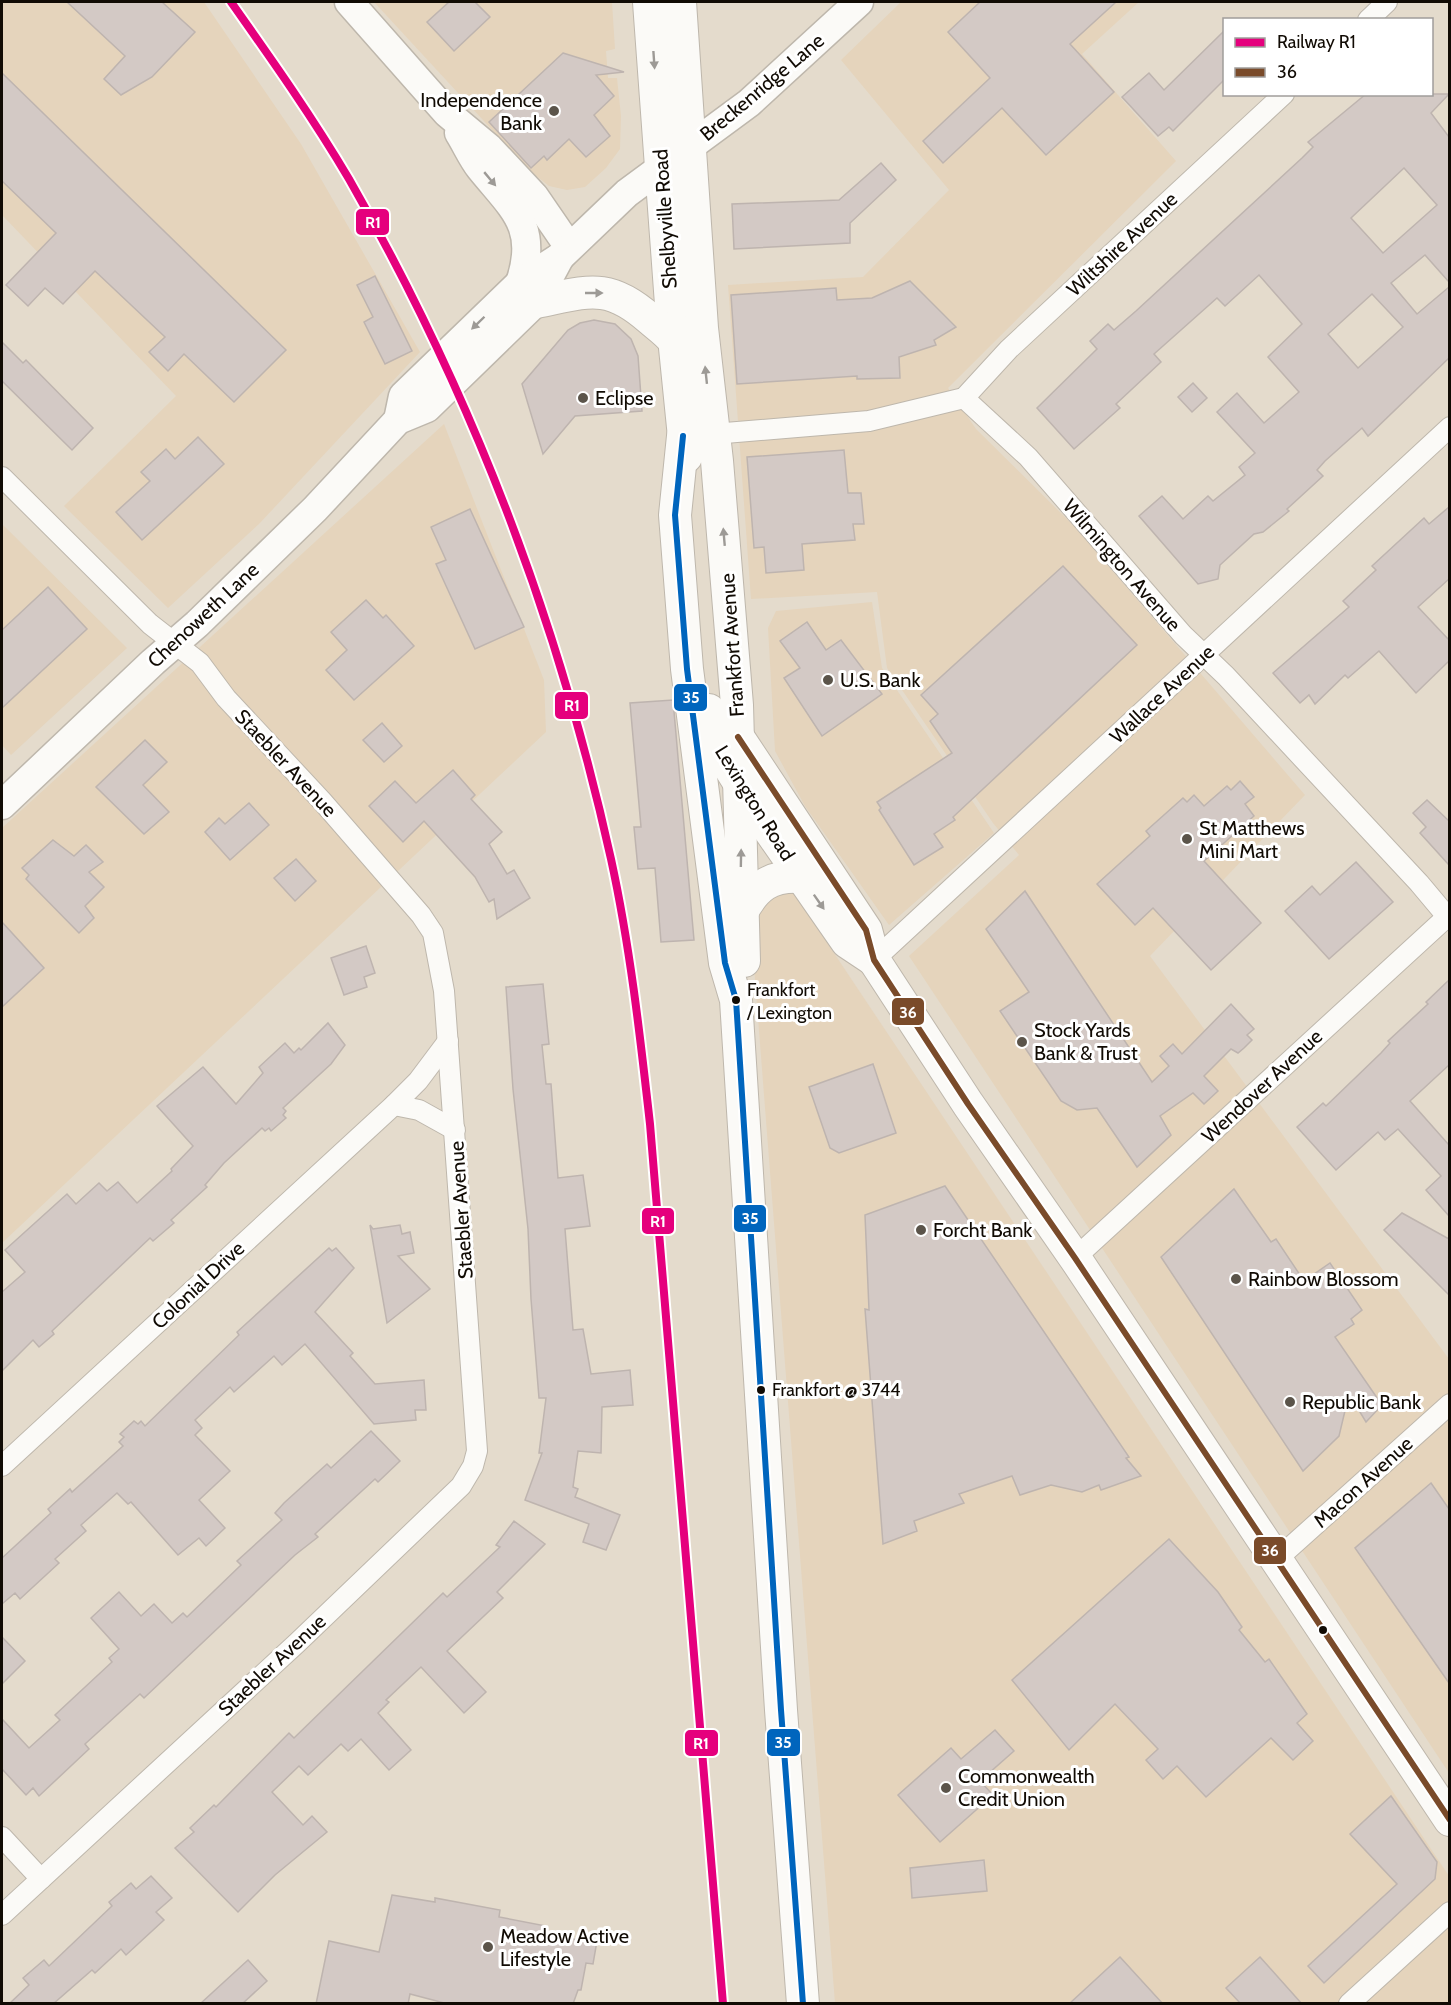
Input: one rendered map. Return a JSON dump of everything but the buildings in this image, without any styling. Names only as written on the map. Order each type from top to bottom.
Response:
[{"type":"main road","points":[[348,2],[447,113],[489,148],[534,196],[565,252]]},
{"type":"main road","name":"Shelbyville Road","points":[[649,2],[674,341],[698,435]]},
{"type":"main road","name":"Shelbyville Road","points":[[680,2],[702,328],[698,435]]},
{"type":"main road","name":"Breckenridge Lane","points":[[663,168],[771,84],[859,2]]},
{"type":"main road","points":[[447,113],[478,166],[523,222],[528,258],[528,292],[585,292],[616,295],[636,306],[674,341]]},
{"type":"main road","name":"Chenoweth Lane","points":[[2,805],[315,509],[398,420],[427,408],[565,252],[627,193],[663,168]]},
{"type":"main road","name":"Frankfort Avenue","points":[[698,435],[726,557],[738,737],[744,968],[736,1000]]},
{"type":"main road","name":"Frankfort Avenue","points":[[698,435],[675,514],[687,669],[725,963],[736,1000],[781,1710],[803,2004]]},
{"type":"main road","name":"Lexington Road","points":[[698,435],[694,519],[710,718],[723,757],[801,877],[847,942],[874,960]]},
{"type":"main road","name":"Lexington Road","points":[[738,737],[866,930],[874,960],[968,1104],[1075,1258],[1449,1820]]},
{"type":"main road","points":[[741,914],[752,893],[762,884],[784,876],[801,877]]},
{"type":"street","points":[[1370,18],[1387,2]]},
{"type":"street","name":"Wiltshire Avenue","points":[[964,398],[1009,349],[1282,96]]},
{"type":"street","points":[[698,435],[869,421],[964,398]]},
{"type":"street","name":"Wilmington Avenue","points":[[964,398],[1028,458],[1203,656],[1412,875],[1448,917]]},
{"type":"street","name":"Wallace Avenue","points":[[874,960],[1449,428]]},
{"type":"street","name":"Staebler Avenue","points":[[2,477],[150,624],[200,663],[226,698],[322,801],[421,915],[433,933],[439,954],[448,1041],[477,1451],[473,1466],[461,1486],[297,1643],[2,1916]]},
{"type":"street","name":"Wendover Avenue","points":[[1075,1258],[1448,917]]},
{"type":"street","name":"Colonial Drive","points":[[2,1466],[394,1105],[418,1081],[448,1041]]},
{"type":"street","points":[[394,1105],[419,1110],[455,1130]]},
{"type":"street","name":"Macon Avenue","points":[[1276,1560],[1449,1404]]},
{"type":"street","points":[[2,1837],[41,1879]]},
{"type":"street","points":[[1349,2004],[1449,1912]]},
{"type":"shaded area","points":[[2,2],[204,2],[301,144],[420,352],[259,524],[168,608],[64,506],[176,396],[2,215]]},
{"type":"shaded area","points":[[374,2],[612,2],[615,49],[606,51],[608,78],[617,78],[621,116],[620,149],[606,168],[585,187],[567,190],[549,186],[530,171]]},
{"type":"shaded area","points":[[901,2],[1139,2],[1082,54],[1176,161],[948,388],[976,429],[1073,525],[1305,795],[1150,956],[1449,1359],[1449,1773],[909,956],[1019,855],[993,823],[887,668],[877,592],[751,599],[728,285],[863,277],[949,190],[841,60]]},
{"type":"shaded area","points":[[444,424],[544,680],[546,732],[2,1243],[2,828]]},
{"type":"shaded area","points":[[2,524],[127,648],[11,755],[2,745]]},
{"type":"shaded area","points":[[872,602],[882,668],[994,833],[889,925],[805,806],[775,751],[768,628],[776,611]]},
{"type":"shaded area","points":[[792,890],[1449,1876],[1449,2003],[835,2003],[753,954],[756,901]]},
{"type":"rail line","name":"R1","points":[[231,2],[307,111],[349,179],[434,341],[472,424],[506,509],[565,681],[590,770],[624,925],[650,1124],[723,2004]]},
{"type":"transit line","name":"35","points":[[683,436],[675,515],[687,669],[725,963],[736,1000],[781,1710],[803,2004]]},
{"type":"transit line","name":"36","points":[[738,737],[866,930],[874,960],[968,1104],[1075,1258],[1450,1820]]},
{"type":"place","name":"Independence Bank","points":[[554,111]]},
{"type":"place","name":"Eclipse","points":[[583,398]]},
{"type":"place","name":"U.S. Bank","points":[[828,680]]},
{"type":"place","name":"St Matthews Mini Mart","points":[[1187,839]]},
{"type":"place","name":"Frankfort / Lexington","points":[[736,1000]]},
{"type":"place","name":"Stock Yards Bank & Trust","points":[[1022,1042]]},
{"type":"place","name":"Forcht Bank","points":[[921,1230]]},
{"type":"place","name":"Rainbow Blossom","points":[[1236,1279]]},
{"type":"place","name":"Frankfort @ 3744","points":[[761,1390]]},
{"type":"place","name":"Republic Bank","points":[[1290,1402]]},
{"type":"place","name":"Commonwealth Credit Union","points":[[946,1788]]},
{"type":"place","name":"Meadow Active Lifestyle","points":[[488,1947]]}]
